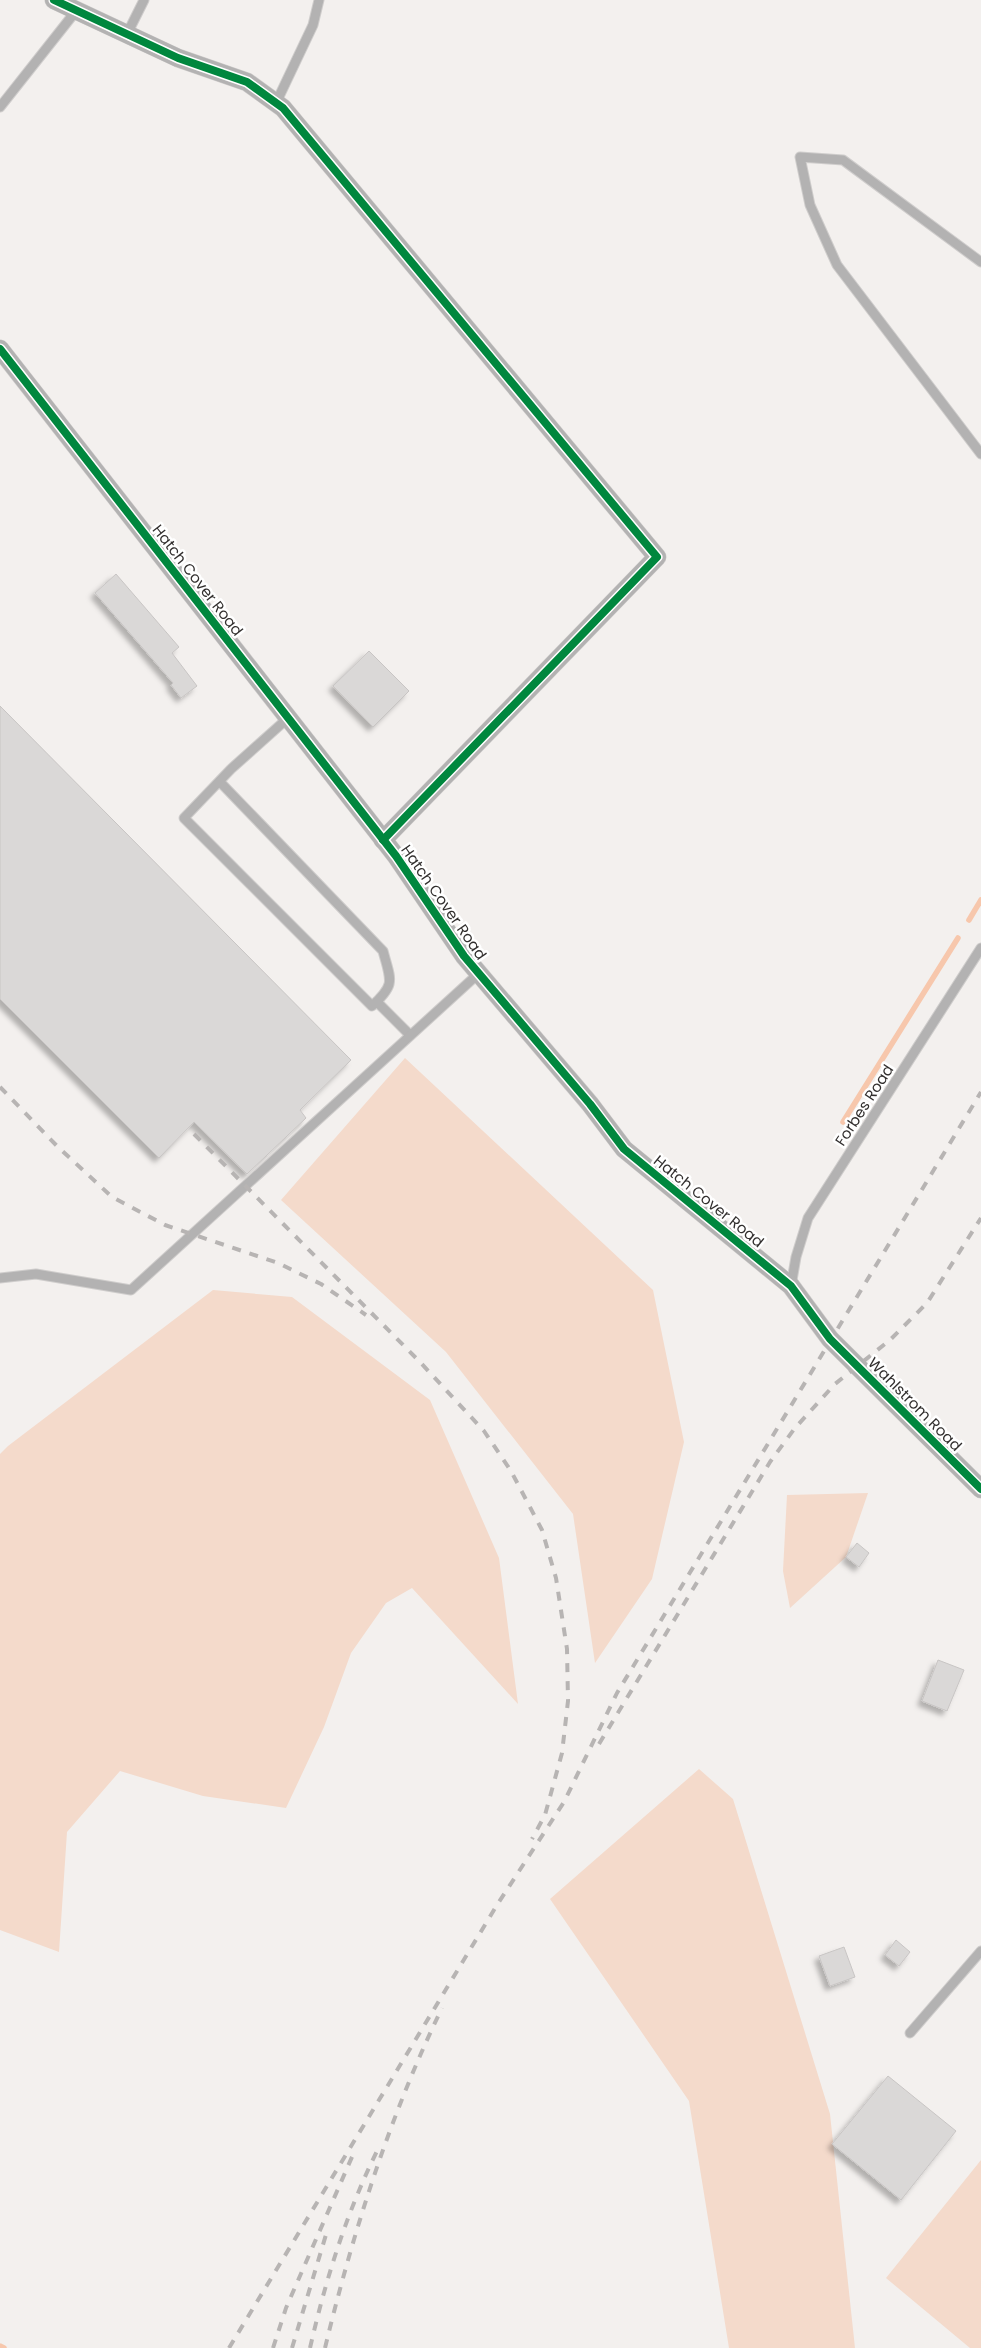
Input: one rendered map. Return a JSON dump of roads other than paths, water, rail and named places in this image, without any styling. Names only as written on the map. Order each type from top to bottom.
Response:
[{"type":"street","points":[[54,0],[178,58],[248,82],[283,108],[657,557],[383,840]]},
{"type":"street","name":"Hatch Cover Road","points":[[0,349],[383,840],[478,974],[590,1104],[624,1149],[792,1286],[830,1339]]},
{"type":"street","name":"Wahlstrom Road","points":[[830,1339],[981,1489]]},
{"type":"lane","points":[[127,34],[144,0]]},
{"type":"lane","points":[[276,103],[313,24],[319,0]]},
{"type":"lane","points":[[0,107],[76,11]]},
{"type":"lane","points":[[981,262],[843,160],[800,157],[810,205],[837,265],[981,454]]},
{"type":"lane","points":[[220,782],[383,951],[391,980],[388,991],[372,1006],[184,818],[231,769],[288,718]]},
{"type":"lane","name":"Forbes Road","points":[[792,1286],[796,1257],[808,1218],[981,948]]},
{"type":"lane","points":[[0,1278],[36,1274],[131,1290],[478,974]]},
{"type":"lane","points":[[377,1002],[410,1036]]},
{"type":"lane","points":[[910,2033],[981,1951]]},
{"type":"waterway","points":[[969,920],[981,900]]},
{"type":"waterway","points":[[843,1122],[958,938]]},
{"type":"waterway","points":[[0,2346],[4,2348]]},
{"type":"railway","points":[[0,1087],[57,1146],[112,1197],[165,1225],[278,1263],[321,1284],[366,1315]]},
{"type":"railway","points":[[229,2348],[497,1905],[564,1802],[617,1693],[981,1092]]},
{"type":"railway","points":[[194,1134],[420,1362],[484,1431],[511,1471],[542,1530],[556,1578],[567,1649],[568,1701],[562,1753],[545,1815],[532,1839]]},
{"type":"railway","points":[[599,1744],[770,1462],[795,1428],[835,1384],[890,1340],[927,1303],[981,1218]]},
{"type":"railway","points":[[325,2348],[348,2261],[374,2175],[406,2090],[442,2008]]},
{"type":"railway","points":[[310,2348],[338,2245],[379,2147]]},
{"type":"railway","points":[[273,2348],[286,2308],[355,2150]]},
{"type":"railway","points":[[292,2348],[328,2228]]}]
